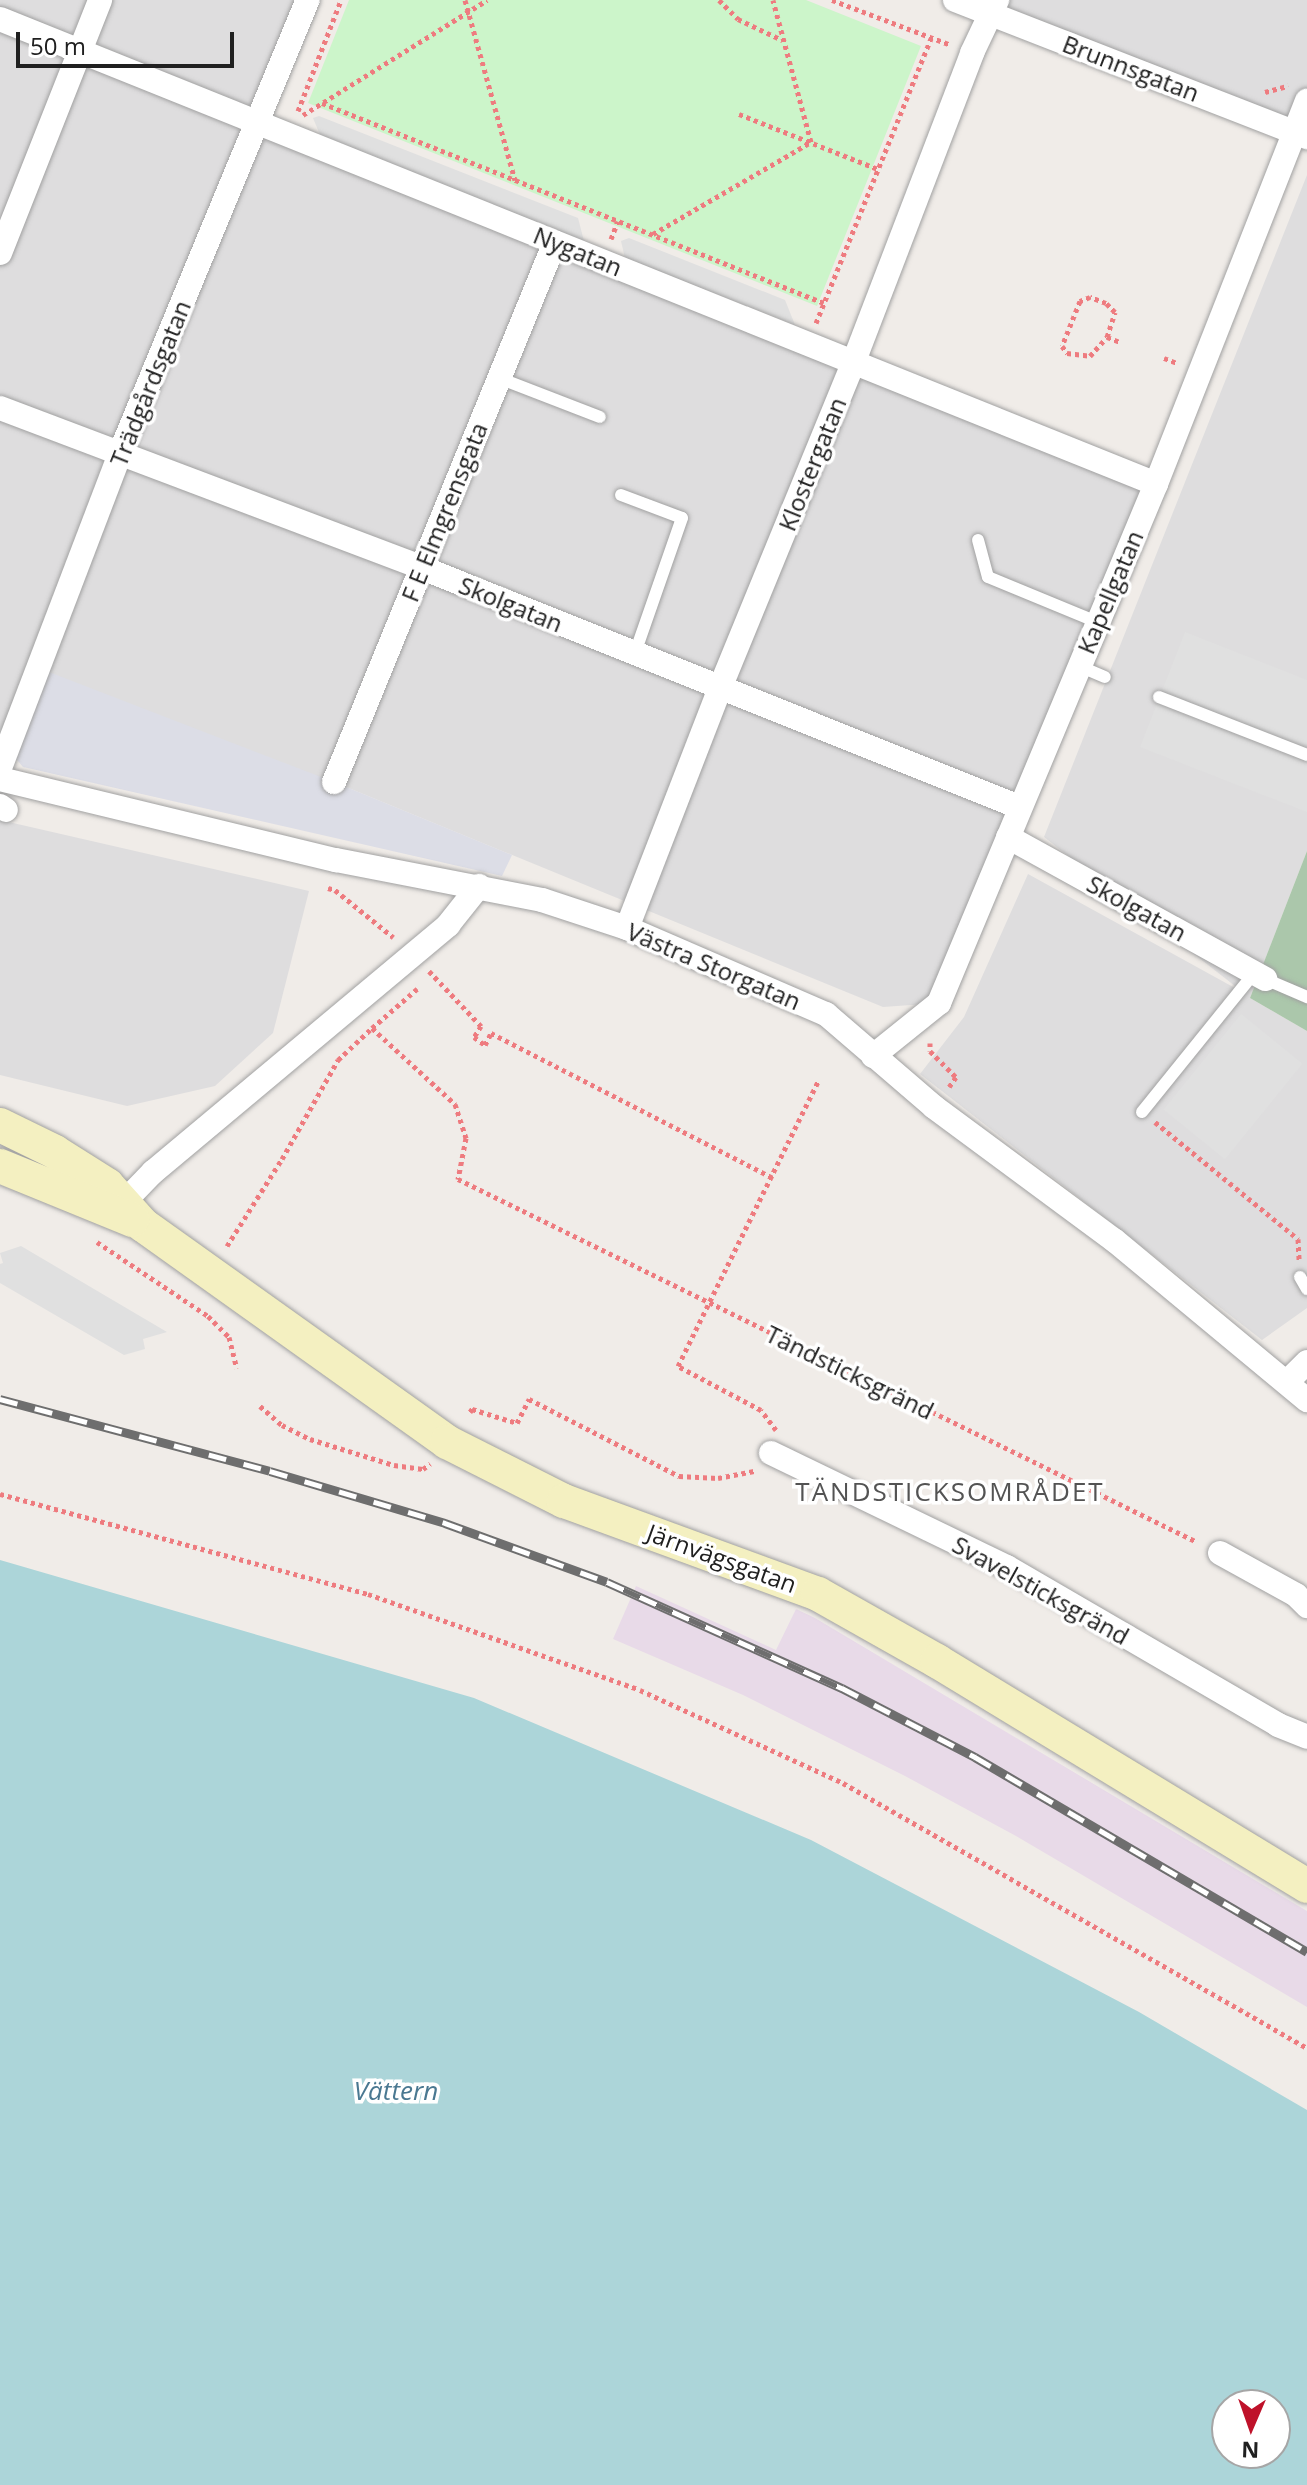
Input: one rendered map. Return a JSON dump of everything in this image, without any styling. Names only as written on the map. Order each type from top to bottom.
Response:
[{"type":"street","points":[[0,253],[100,0]]},
{"type":"street","name":"Trädgårdsgatan","points":[[0,768],[120,453],[308,0]]},
{"type":"street","name":"Brunnsgatan","points":[[955,0],[994,7],[1301,135]]},
{"type":"street","name":"Klostergatan","points":[[627,928],[720,688],[854,361],[972,53],[994,7]]},
{"type":"street","name":"Nygatan","points":[[0,19],[1156,484]]},
{"type":"street","name":"Kapellgatan","points":[[873,1056],[939,1003],[1301,135],[1307,101]]},
{"type":"street","name":"F E Elmgrensgata","points":[[334,782],[555,242]]},
{"type":"street","name":"Skolgatan","points":[[0,408],[420,567],[1019,807]]},
{"type":"street","name":"Västra Storgatan","points":[[0,779],[336,860],[542,900],[627,928],[826,1014],[934,1107],[1114,1240],[1288,1381],[1307,1400]]},
{"type":"street","name":"Skolgatan","points":[[1008,837],[1259,976]]},
{"type":"street","points":[[123,1212],[153,1172],[448,925],[479,886]]},
{"type":"street","name":"Järnvägsgatan","points":[[0,1125],[55,1152],[107,1185],[123,1212]]},
{"type":"street","name":"Järnvägsgatan","points":[[0,1166],[123,1212],[447,1442],[564,1501],[818,1594],[951,1669],[1307,1886]]},
{"type":"street","points":[[1288,1381],[1307,1362]]},
{"type":"street","name":"Svavelsticksgränd","points":[[771,1453],[1007,1567],[1278,1725],[1307,1737]]},
{"type":"street","points":[[1220,1553],[1296,1595],[1307,1606]]},
{"type":"lane","points":[[499,378],[600,417]]},
{"type":"lane","points":[[621,495],[682,518],[635,653]]},
{"type":"lane","points":[[978,540],[988,577],[1097,622]]},
{"type":"lane","points":[[1079,666],[1105,677]]},
{"type":"lane","points":[[1159,697],[1307,755]]},
{"type":"lane","points":[[1142,1112],[1259,976],[1307,997]]},
{"type":"path","points":[[341,0],[294,120],[487,0]]},
{"type":"path","points":[[465,0],[515,180]]},
{"type":"path","points":[[719,0],[738,19],[783,40]]},
{"type":"path","points":[[773,0],[811,142]]},
{"type":"path","points":[[832,0],[972,53]]},
{"type":"path","points":[[808,343],[931,38]]},
{"type":"path","points":[[322,103],[824,303]]},
{"type":"path","points":[[739,114],[878,169]]},
{"type":"path","points":[[652,235],[811,142]]},
{"type":"path","points":[[1090,297],[1106,303],[1115,312],[1107,337],[1090,356],[1067,353],[1062,346],[1080,301],[1090,297]]},
{"type":"path","points":[[1107,337],[1120,342]]},
{"type":"path","points":[[335,890],[412,953],[481,1026],[474,1037],[485,1045],[491,1033],[773,1178]]},
{"type":"path","name":"Tändsticksgränd","points":[[239,1227],[338,1060],[372,1028],[455,1104],[466,1138],[458,1179],[1220,1553]]},
{"type":"path","points":[[470,1412],[472,1409],[517,1423],[529,1399],[679,1476],[744,1475],[760,1469],[779,1435],[761,1410],[678,1366],[819,1080]]},
{"type":"path","points":[[1142,1112],[1298,1239],[1304,1283]]},
{"type":"path","points":[[95,1241],[208,1316],[229,1337],[237,1368]]},
{"type":"path","points":[[260,1406],[282,1425],[310,1439],[394,1465],[423,1469],[432,1463]]},
{"type":"path","points":[[0,1494],[368,1594],[640,1690],[843,1783],[1307,2048]]},
{"type":"shaded area","points":[[0,0],[308,0],[258,121],[1156,484],[939,1003],[883,1007],[334,782],[20,726],[0,768]]},
{"type":"shaded area","points":[[955,0],[1307,0],[1307,101],[1295,132]]},
{"type":"shaded area","points":[[319,116],[578,218],[584,241],[321,137],[313,118]]},
{"type":"shaded area","points":[[1307,175],[1307,851],[1250,998],[1307,1031],[1307,1308],[1262,1340],[920,1074],[964,1017],[1028,874],[1244,993],[1044,837]]},
{"type":"shaded area","points":[[629,238],[785,300],[795,325],[625,258],[621,241]]},
{"type":"shaded area","points":[[1185,632],[1307,680],[1307,812],[1140,747]]},
{"type":"shaded area","points":[[36,667],[334,782],[512,855],[502,876],[23,767],[6,747]]},
{"type":"shaded area","points":[[0,820],[309,891],[273,1033],[215,1086],[127,1106],[0,1075]]},
{"type":"shaded area","points":[[1241,1014],[1302,1064],[1225,1159],[1164,1110]]},
{"type":"shaded area","points":[[21,1246],[167,1332],[143,1339],[145,1349],[124,1355],[0,1283],[0,1264],[3,1263],[0,1253]]},
{"type":"shaded area","points":[[636,1586],[776,1650],[796,1609],[815,1618],[1307,1911],[1307,2007],[1016,1836],[905,1776],[743,1695],[613,1639]]},
{"type":"green space","points":[[349,0],[806,0],[921,46],[817,306],[308,103]]},
{"type":"green space","points":[[1307,851],[1307,1031],[1250,998]]},
{"type":"water","name":"Vättern","points":[[0,1560],[474,1698],[811,1840],[1139,2012],[1307,2110],[1307,2485],[0,2485]]},
{"type":"railway","points":[[0,1399],[270,1471],[445,1523],[607,1582],[842,1688],[975,1757],[1307,1952]]},
{"type":"district","name":"TÄNDSTICKSOMRÅDET","points":[[950,1492]]}]
